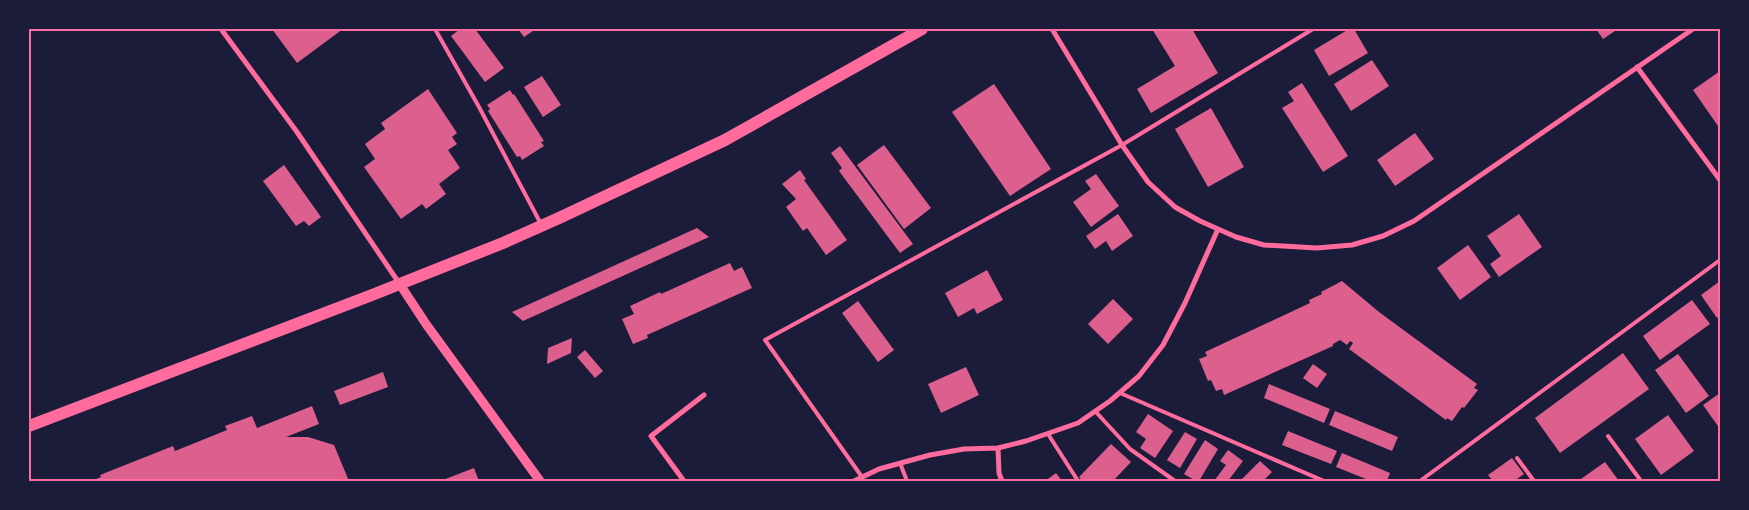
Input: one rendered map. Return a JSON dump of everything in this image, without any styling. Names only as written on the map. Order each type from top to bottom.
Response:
[{"type":"main road","points":[[29,426],[234,349],[542,226],[725,140],[922,29]]},
{"type":"street","points":[[221,29],[297,132],[426,324],[540,481]]},
{"type":"street","points":[[1052,29],[1122,145],[1148,182],[1175,207],[1218,229],[1264,245],[1317,248],[1352,245],[1383,236],[1414,221],[1693,29]]},
{"type":"street","points":[[1637,67],[1720,180]]},
{"type":"street","points":[[854,481],[879,469],[930,455],[964,449],[998,448],[1026,441],[1078,423],[1120,393],[1139,376],[1163,345],[1185,303],[1218,229]]},
{"type":"street","points":[[684,481],[651,436],[704,395]]},
{"type":"street","points":[[998,448],[999,473],[1002,481]]},
{"type":"lane","points":[[435,29],[480,107],[542,226]]},
{"type":"lane","points":[[862,477],[765,340],[1122,145],[1313,29]]},
{"type":"lane","points":[[1420,481],[1720,260]]},
{"type":"lane","points":[[1120,393],[1324,481]]},
{"type":"lane","points":[[1095,411],[1130,449],[1175,481]]},
{"type":"lane","points":[[1048,434],[1078,481]]},
{"type":"lane","points":[[1608,436],[1641,481]]},
{"type":"lane","points":[[1517,458],[1534,481]]},
{"type":"lane","points":[[900,463],[907,481]]},
{"type":"lane","points":[[1163,481],[1168,476]]},
{"type":"building","points":[[272,29],[343,29],[297,63]]},
{"type":"building","points":[[460,29],[475,29],[504,68],[485,82],[451,36]]},
{"type":"building","points":[[518,29],[536,29],[524,37]]},
{"type":"building","points":[[1152,29],[1192,29],[1218,73],[1151,113],[1137,89],[1175,66]]},
{"type":"building","points":[[1349,29],[1354,29],[1368,53],[1329,76],[1314,50]]},
{"type":"building","points":[[1596,29],[1618,29],[1603,39]]},
{"type":"building","points":[[1372,60],[1389,86],[1351,111],[1334,84]]},
{"type":"building","points":[[1720,71],[1720,129],[1693,90]]},
{"type":"building","points":[[542,76],[561,105],[543,117],[524,87]]},
{"type":"building","points":[[1302,83],[1348,156],[1323,172],[1282,108],[1294,101],[1288,92]]},
{"type":"building","points":[[994,84],[1051,169],[1010,196],[952,112]]},
{"type":"building","points":[[428,89],[457,133],[452,137],[457,144],[448,150],[460,168],[439,184],[446,194],[426,209],[422,204],[401,219],[364,167],[375,159],[365,144],[385,129],[381,123]]},
{"type":"building","points":[[510,90],[544,141],[541,142],[544,146],[522,160],[520,156],[517,157],[488,111],[490,109],[487,105]]},
{"type":"building","points":[[1211,108],[1244,167],[1208,187],[1175,129]]},
{"type":"building","points":[[1415,133],[1434,159],[1395,186],[1377,160]]},
{"type":"building","points":[[884,145],[931,208],[904,229],[857,165]]},
{"type":"building","points":[[840,146],[913,244],[900,253],[839,171],[842,168],[831,153]]},
{"type":"building","points":[[284,165],[321,217],[309,226],[304,221],[296,226],[263,181]]},
{"type":"building","points":[[800,170],[806,179],[804,180],[847,240],[826,255],[807,228],[803,231],[786,207],[796,199],[782,184]]},
{"type":"building","points":[[1096,174],[1119,206],[1091,227],[1073,202],[1091,189],[1085,181]]},
{"type":"building","points":[[1118,214],[1133,236],[1112,251],[1106,241],[1095,249],[1086,236]]},
{"type":"building","points":[[1519,214],[1542,247],[1499,277],[1490,264],[1501,256],[1487,236]]},
{"type":"building","points":[[697,228],[709,237],[523,321],[512,312]]},
{"type":"building","points":[[1468,245],[1491,277],[1460,300],[1437,268]]},
{"type":"building","points":[[730,263],[734,271],[742,267],[752,288],[647,335],[648,338],[633,344],[622,319],[634,314],[630,306]]},
{"type":"building","points":[[987,270],[1003,300],[977,314],[974,308],[958,317],[945,293]]},
{"type":"building","points":[[1342,281],[1379,312],[1477,384],[1474,388],[1478,390],[1452,421],[1447,418],[1446,420],[1349,349],[1353,343],[1350,341],[1347,345],[1340,340],[1333,344],[1333,346],[1224,395],[1222,389],[1216,391],[1211,380],[1208,381],[1199,359],[1207,356],[1205,352],[1310,303],[1309,300]]},
{"type":"building","points":[[1720,281],[1720,316],[1717,318],[1701,295]]},
{"type":"building","points":[[1113,299],[1133,319],[1108,344],[1088,324]]},
{"type":"building","points":[[1692,300],[1710,324],[1660,360],[1643,336]]},
{"type":"building","points":[[858,301],[894,350],[878,362],[842,313]]},
{"type":"building","points":[[572,338],[571,353],[547,364],[548,348]]},
{"type":"building","points":[[585,350],[603,371],[595,378],[577,357]]},
{"type":"building","points":[[1623,353],[1649,389],[1560,453],[1535,418]]},
{"type":"building","points":[[1678,354],[1709,396],[1686,413],[1655,370]]},
{"type":"building","points":[[1313,364],[1327,374],[1317,388],[1303,378]]},
{"type":"building","points":[[966,367],[979,395],[941,413],[928,384]]},
{"type":"building","points":[[383,372],[388,387],[340,405],[334,391]]},
{"type":"building","points":[[1269,384],[1330,409],[1324,423],[1264,398]]},
{"type":"building","points":[[1720,393],[1720,429],[1703,405]]},
{"type":"building","points":[[312,406],[319,424],[286,437],[308,437],[334,445],[349,481],[91,481],[101,477],[100,475],[173,446],[175,451],[227,430],[225,426],[252,416],[257,428]]},
{"type":"building","points":[[1335,411],[1398,437],[1392,451],[1329,425]]},
{"type":"building","points":[[1148,414],[1173,431],[1155,458],[1140,448],[1146,439],[1136,432]]},
{"type":"building","points":[[1668,415],[1694,451],[1661,475],[1635,439]]},
{"type":"building","points":[[1288,431],[1337,451],[1331,464],[1282,445]]},
{"type":"building","points":[[1185,432],[1197,439],[1180,468],[1167,460]]},
{"type":"building","points":[[1205,440],[1218,449],[1199,481],[1196,481],[1184,474]]},
{"type":"building","points":[[1111,444],[1131,462],[1113,481],[1083,481],[1079,477]]},
{"type":"building","points":[[1228,450],[1243,461],[1228,481],[1214,481],[1226,465],[1220,461]]},
{"type":"building","points":[[1342,453],[1390,473],[1387,481],[1371,481],[1336,467]]},
{"type":"building","points":[[1512,458],[1524,474],[1514,481],[1493,481],[1488,475]]},
{"type":"building","points":[[1260,461],[1272,472],[1263,481],[1240,481]]},
{"type":"building","points":[[1605,462],[1619,481],[1578,481]]},
{"type":"building","points":[[474,468],[479,481],[440,481]]},
{"type":"building","points":[[1056,473],[1062,481],[1045,481]]}]
